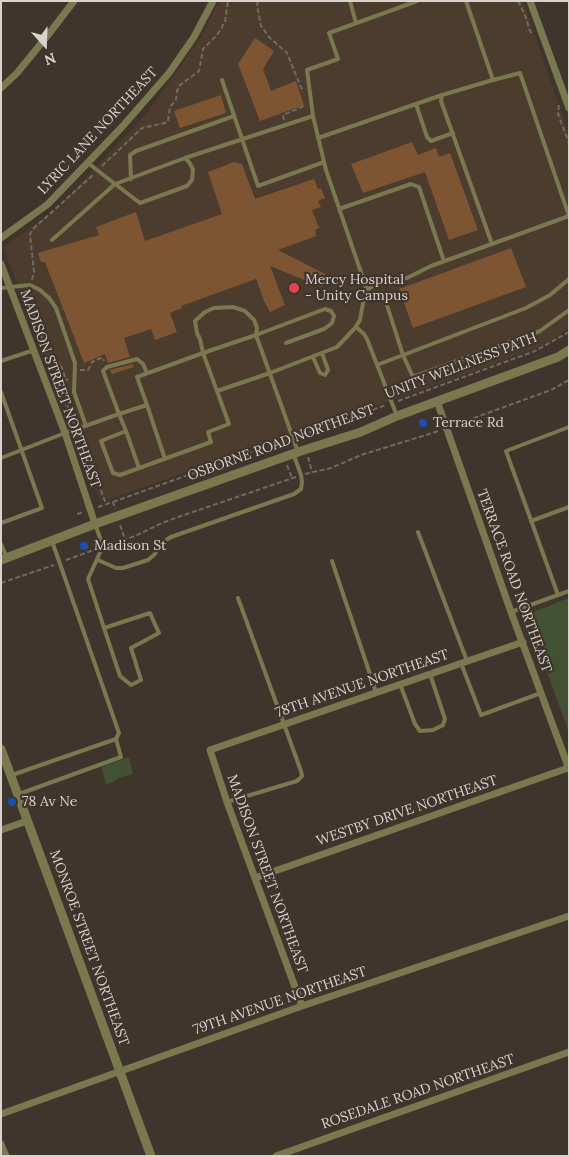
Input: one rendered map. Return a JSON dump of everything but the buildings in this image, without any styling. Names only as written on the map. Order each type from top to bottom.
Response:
[{"type":"street","points":[[1,88],[17,73],[74,1]]},
{"type":"street","name":"LYRIC LANE NORTHEAST","points":[[1,238],[48,204],[122,127],[169,73],[194,37],[214,1]]},
{"type":"street","points":[[530,1],[569,108]]},
{"type":"street","name":"MADISON STREET NORTHEAST","points":[[1,264],[65,433],[95,524]]},
{"type":"street","name":"OSBORNE ROAD NORTHEAST","points":[[4,559],[95,524],[360,432],[397,416],[558,357],[569,350]]},
{"type":"street","name":"TERRACE ROAD NORTHEAST","points":[[437,401],[511,612],[569,768]]},
{"type":"street","name":"78TH AVENUE NORTHEAST","points":[[210,750],[523,642]]},
{"type":"street","name":"MONROE STREET NORTHEAST","points":[[1,749],[151,1156]]},
{"type":"street","name":"MADISON STREET NORTHEAST","points":[[210,750],[227,802],[302,1006]]},
{"type":"street","name":"WESTBY DRIVE NORTHEAST","points":[[255,878],[569,768]]},
{"type":"street","points":[[1,830],[28,821]]},
{"type":"street","name":"79TH AVENUE NORTHEAST","points":[[1,1114],[302,1006],[569,916]]},
{"type":"street","name":"ROSEDALE ROAD NORTHEAST","points":[[276,1156],[569,1052]]},
{"type":"street","points":[[1,1144],[6,1156]]},
{"type":"lane","points":[[350,1],[356,23]]},
{"type":"lane","points":[[367,290],[324,162],[313,116],[307,70],[338,59],[329,33],[417,1]]},
{"type":"lane","points":[[466,1],[493,80]]},
{"type":"lane","points":[[217,391],[337,347],[360,320],[365,292],[371,287],[407,278],[444,261],[569,216],[520,73],[442,95],[318,138]]},
{"type":"lane","points":[[222,80],[258,186],[324,162]]},
{"type":"lane","points":[[442,95],[441,101],[492,244]]},
{"type":"lane","points":[[416,104],[427,137],[431,141],[453,133]]},
{"type":"lane","points":[[130,178],[130,155],[136,150],[234,116]]},
{"type":"lane","points":[[52,240],[115,184],[185,158],[313,116]]},
{"type":"lane","points":[[88,163],[140,203],[187,186],[192,180],[193,169],[185,158]]},
{"type":"lane","points":[[339,209],[411,184],[419,187],[444,261]]},
{"type":"lane","points":[[377,365],[526,308],[550,296],[569,279]]},
{"type":"lane","points":[[1,288],[31,286],[40,290],[56,308],[75,363],[74,392],[86,426]]},
{"type":"lane","points":[[385,299],[403,355],[413,377],[540,331],[569,310]]},
{"type":"lane","points":[[98,560],[116,568],[123,568],[148,560],[163,542],[171,537],[294,494],[301,489],[302,482],[296,453],[256,335],[257,328],[254,320],[245,311],[233,307],[214,308],[204,312],[195,321],[197,333],[229,424],[208,432],[211,442],[120,475],[113,473],[101,441],[126,431]]},
{"type":"lane","points":[[165,459],[137,377],[325,309],[334,316],[332,323],[324,329],[286,343]]},
{"type":"lane","points":[[356,327],[367,339],[397,416]]},
{"type":"lane","points":[[1,361],[34,350]]},
{"type":"lane","points":[[313,356],[320,373],[326,375],[328,370],[322,353]]},
{"type":"lane","points":[[139,468],[103,371],[107,367],[137,359],[143,364],[147,373]]},
{"type":"lane","points":[[1,392],[42,508],[1,523]]},
{"type":"lane","points":[[1,458],[65,433],[147,405]]},
{"type":"lane","points":[[558,595],[506,450],[569,427]]},
{"type":"lane","points":[[531,521],[569,507]]},
{"type":"lane","points":[[95,524],[103,546],[88,579],[104,628],[120,676],[131,685],[141,680],[131,648],[159,633],[150,613],[104,628]]},
{"type":"lane","points":[[418,532],[481,715],[541,693]]},
{"type":"lane","points":[[18,795],[121,757],[116,739],[119,733],[52,541]]},
{"type":"lane","points":[[1,544],[4,559]]},
{"type":"lane","points":[[332,561],[376,692]]},
{"type":"lane","points":[[511,612],[569,591]]},
{"type":"lane","points":[[227,802],[300,779],[302,776],[302,771],[238,598]]},
{"type":"lane","points":[[400,684],[415,724],[420,731],[433,730],[443,725],[445,719],[430,674]]},
{"type":"lane","points":[[11,775],[116,739]]},
{"type":"path","points":[[106,504],[90,456],[78,435],[51,354],[43,341],[28,299],[34,272],[30,234],[34,228],[71,196],[142,128],[168,121],[170,107],[176,100],[180,85],[199,71],[203,48],[217,35],[225,22],[228,1]]},
{"type":"path","points":[[258,1],[260,26],[287,53],[305,96]]},
{"type":"path","points":[[518,1],[530,31],[534,36]]},
{"type":"path","points":[[285,125],[283,115],[308,104]]},
{"type":"path","points":[[560,104],[558,114],[569,143]]},
{"type":"path","name":"UNITY WELLNESS PATH","points":[[302,435],[535,352],[569,332]]},
{"type":"path","points":[[1,583],[301,475],[331,468],[361,454],[455,426],[551,390],[569,380]]},
{"type":"path","points":[[113,502],[278,443]]},
{"type":"shaded area","name":"Mercy Hospital - Unity Campus","points":[[219,1],[523,1],[569,134],[569,328],[544,345],[481,369],[101,502],[3,247],[56,209],[147,113],[201,37]]},
{"type":"green space","points":[[568,598],[569,600],[569,732],[526,615]]},
{"type":"green space","points":[[129,757],[133,774],[119,778],[106,785],[101,767]]},
{"type":"place","name":"Mercy Hospital - Unity Campus","points":[[294,288]]},
{"type":"place","name":"Terrace Rd","points":[[423,423]]},
{"type":"place","name":"Madison St","points":[[84,546]]},
{"type":"place","name":"78 Av Ne","points":[[12,802]]}]
